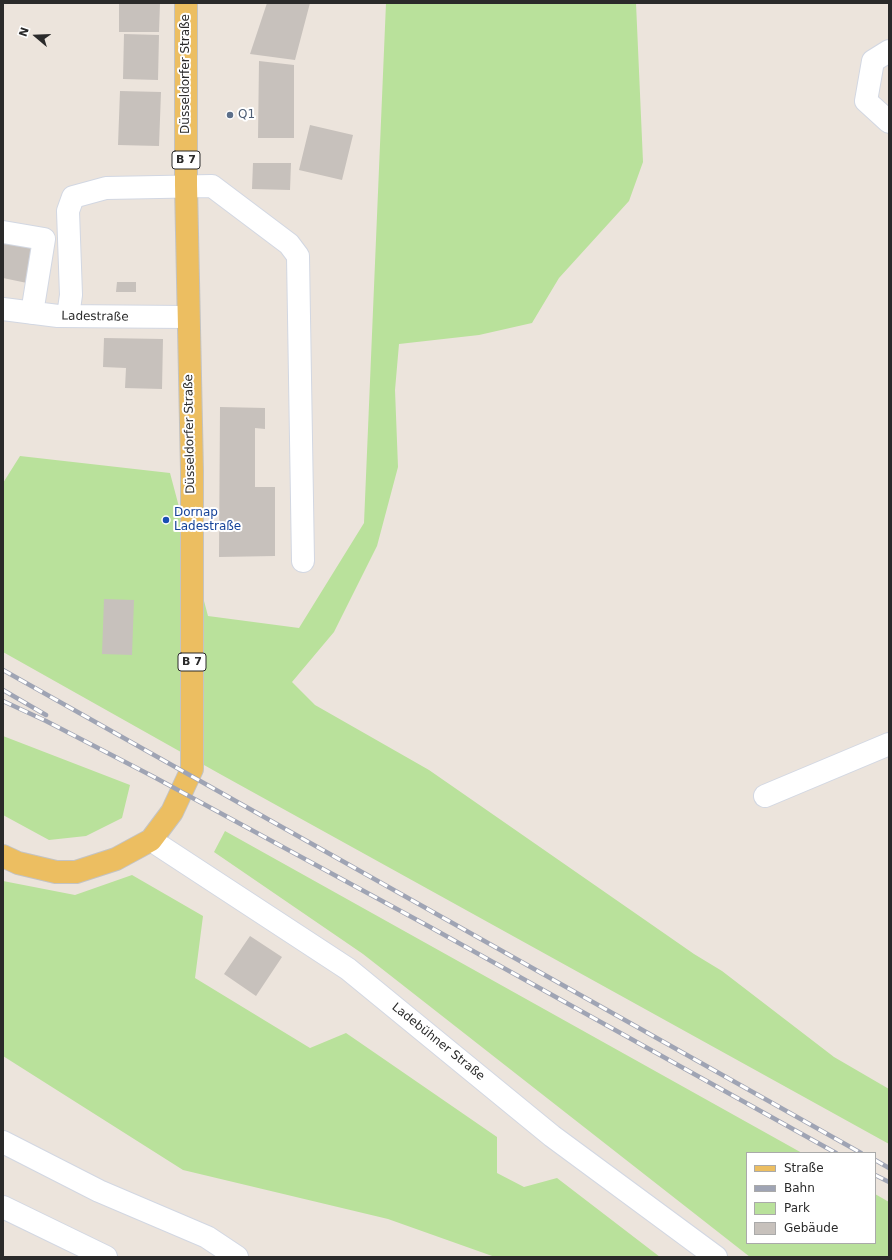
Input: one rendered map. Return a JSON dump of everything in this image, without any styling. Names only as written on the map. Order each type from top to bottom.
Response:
[{"type":"main road","name":"Düsseldorfer Straße","points":[[3,856],[37,869],[56,872],[76,872],[116,859],[151,840],[172,812],[192,769],[192,472],[186,185],[186,3]]},
{"type":"street","points":[[889,51],[873,61],[866,101],[889,122]]},
{"type":"street","points":[[68,316],[71,295],[68,211],[73,196],[106,188],[186,185],[212,186],[289,244],[298,256],[303,561]]},
{"type":"street","points":[[3,232],[44,239],[32,313]]},
{"type":"street","name":"Ladestraße","points":[[3,309],[68,316],[188,317]]},
{"type":"street","points":[[765,796],[889,744]]},
{"type":"street","name":"Ladebühner Straße","points":[[151,840],[348,969],[552,1136],[716,1257]]},
{"type":"street","points":[[3,1142],[99,1191],[207,1238],[237,1257]]},
{"type":"street","points":[[3,1207],[106,1257]]},
{"type":"green space","points":[[386,3],[636,3],[643,162],[629,201],[559,278],[532,323],[479,335],[399,344],[395,390],[398,467],[377,546],[334,632],[292,682],[315,705],[429,770],[694,954],[722,971],[834,1057],[889,1089],[889,1144],[220,774],[3,652],[3,483],[20,456],[170,473],[208,616],[299,628],[364,523]]},
{"type":"green space","points":[[3,736],[130,785],[122,818],[86,836],[49,840],[3,815]]},
{"type":"green space","points":[[225,831],[800,1152],[746,1152],[746,1244],[876,1244],[876,1195],[889,1202],[889,1257],[750,1257],[363,954],[214,852]]},
{"type":"green space","points":[[132,875],[203,916],[195,978],[310,1048],[346,1033],[497,1137],[497,1173],[524,1187],[557,1178],[660,1257],[495,1257],[388,1219],[183,1170],[3,1056],[3,881],[75,895]]},
{"type":"building","points":[[119,3],[160,3],[159,32],[119,32]]},
{"type":"building","points":[[267,3],[310,3],[295,60],[250,54]]},
{"type":"building","points":[[124,34],[159,35],[158,80],[123,79]]},
{"type":"building","points":[[259,61],[294,65],[294,138],[258,138]]},
{"type":"building","points":[[120,91],[161,92],[159,146],[118,145]]},
{"type":"building","points":[[310,125],[353,135],[342,180],[299,170]]},
{"type":"building","points":[[253,163],[291,163],[290,190],[252,189]]},
{"type":"building","points":[[3,241],[34,248],[27,283],[3,278]]},
{"type":"building","points":[[117,282],[136,282],[136,292],[116,292]]},
{"type":"building","points":[[104,338],[163,339],[162,389],[125,388],[126,368],[103,367]]},
{"type":"building","points":[[220,407],[265,408],[265,429],[255,428],[255,487],[275,487],[275,556],[219,557]]},
{"type":"building","points":[[104,599],[134,600],[132,655],[102,654]]},
{"type":"building","points":[[250,936],[282,957],[256,996],[224,974]]},
{"type":"railway","points":[[3,670],[859,1152]]},
{"type":"railway","points":[[3,690],[46,715]]},
{"type":"railway","points":[[3,701],[46,721],[154,777],[430,927],[834,1152]]},
{"type":"railway","points":[[876,1161],[889,1168]]},
{"type":"railway","points":[[876,1176],[889,1182]]},
{"type":"place","name":"Q1","points":[[230,115]]},
{"type":"place","name":"Dornap Ladestraße","points":[[166,520]]}]
